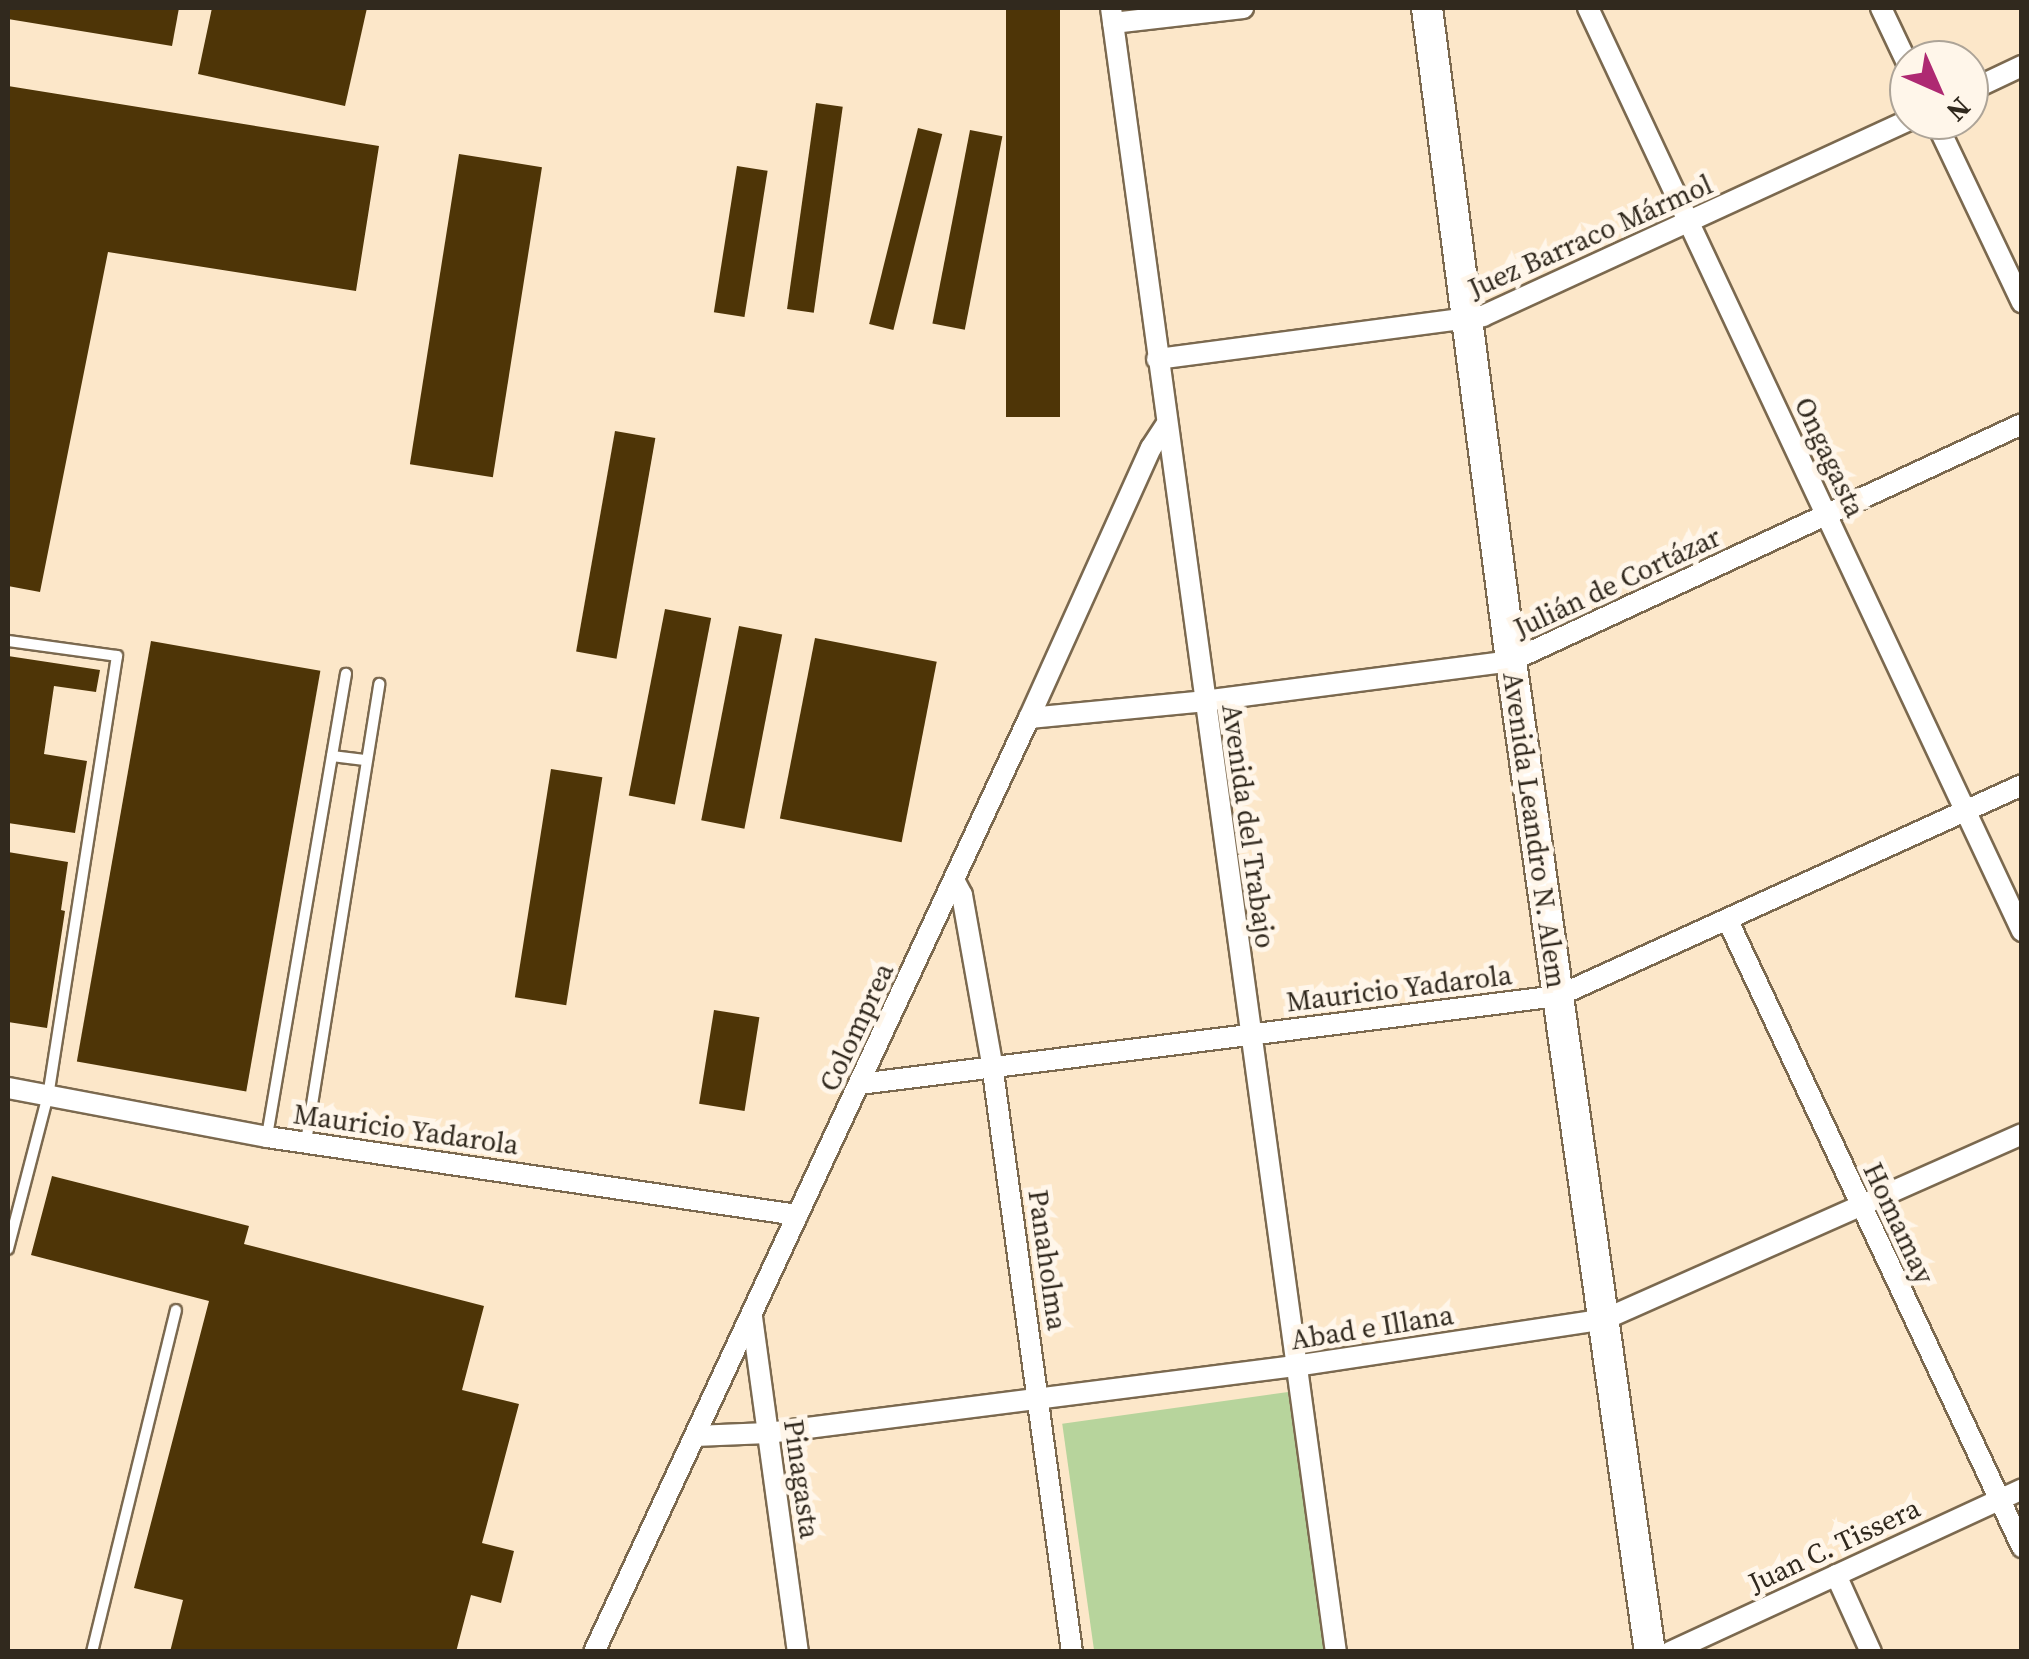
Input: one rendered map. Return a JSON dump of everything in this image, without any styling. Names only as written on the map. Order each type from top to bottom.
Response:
[{"type":"main road","name":"Avenida Leandro N. Alem","points":[[1427,8],[1511,661],[1650,1652]]},
{"type":"street","points":[[1112,15],[1242,8]]},
{"type":"street","name":"Ongagasta","points":[[1588,8],[2022,931]]},
{"type":"street","points":[[1881,8],[1896,40]]},
{"type":"street","name":"Avenida del Trabajo","points":[[1112,15],[1336,1652]]},
{"type":"street","points":[[1989,82],[2022,66]]},
{"type":"street","name":"Juez Barraco Mármol","points":[[1157,359],[1469,320],[1889,129]]},
{"type":"street","points":[[1944,140],[2022,302]]},
{"type":"street","name":"Julián de Cortázar","points":[[1029,718],[1204,701],[1511,661],[2022,424]]},
{"type":"street","name":"Colomprea","points":[[594,1652],[860,1084],[1150,448],[1166,425]]},
{"type":"street","name":"Mauricio Yadarola","points":[[860,1084],[992,1064],[1558,996],[1728,922],[2022,785]]},
{"type":"street","name":"Panaholma","points":[[954,880],[962,895],[992,1064],[1072,1652]]},
{"type":"street","name":"Homamay","points":[[1728,922],[2022,1548]]},
{"type":"street","name":"Mauricio Yadarola","points":[[8,1088],[267,1137],[798,1215]]},
{"type":"street","name":"Abad e Illana","points":[[694,1436],[768,1434],[1295,1366],[1606,1319],[2022,1134]]},
{"type":"street","name":"Pinagasta","points":[[752,1314],[798,1652]]},
{"type":"street","name":"Juan C. Tissera","points":[[1670,1652],[2022,1489]]},
{"type":"street","points":[[1836,1574],[1871,1652]]},
{"type":"lane","points":[[8,640],[117,656],[48,1095],[8,1248]]},
{"type":"lane","points":[[267,1137],[346,674]]},
{"type":"lane","points":[[306,1142],[379,684]]},
{"type":"lane","points":[[332,756],[367,760]]},
{"type":"lane","points":[[92,1652],[176,1310]]},
{"type":"green space","points":[[1288,1392],[1324,1650],[1094,1652],[1062,1424]]},
{"type":"building","points":[[8,8],[179,8],[172,46],[8,19]]},
{"type":"building","points":[[212,8],[367,8],[345,106],[198,74]]},
{"type":"building","points":[[1006,8],[1060,8],[1060,417],[1006,417]]},
{"type":"building","points":[[8,86],[379,146],[356,291],[108,252],[40,592],[8,586]]},
{"type":"building","points":[[816,103],[843,107],[814,313],[787,309]]},
{"type":"building","points":[[918,128],[942,134],[893,330],[869,324]]},
{"type":"building","points":[[970,130],[1002,136],[965,330],[932,323]]},
{"type":"building","points":[[459,154],[542,167],[493,477],[410,464]]},
{"type":"building","points":[[737,166],[768,171],[744,317],[714,312]]},
{"type":"building","points":[[615,431],[655,438],[616,659],[576,652]]},
{"type":"building","points":[[665,609],[711,618],[675,804],[629,796]]},
{"type":"building","points":[[739,626],[782,634],[744,829],[701,820]]},
{"type":"building","points":[[815,638],[937,662],[902,842],[780,819]]},
{"type":"building","points":[[151,641],[320,671],[246,1091],[77,1062]]},
{"type":"building","points":[[8,656],[100,670],[96,692],[54,686],[44,754],[87,761],[75,833],[8,823]]},
{"type":"building","points":[[551,769],[602,777],[566,1005],[515,997]]},
{"type":"building","points":[[8,852],[68,862],[61,910],[65,911],[47,1028],[8,1022]]},
{"type":"building","points":[[714,1010],[759,1017],[745,1111],[699,1104]]},
{"type":"building","points":[[52,1176],[249,1226],[244,1244],[484,1306],[462,1390],[519,1404],[482,1543],[514,1551],[501,1603],[471,1595],[456,1652],[170,1652],[183,1600],[134,1588],[209,1301],[31,1255]]}]
